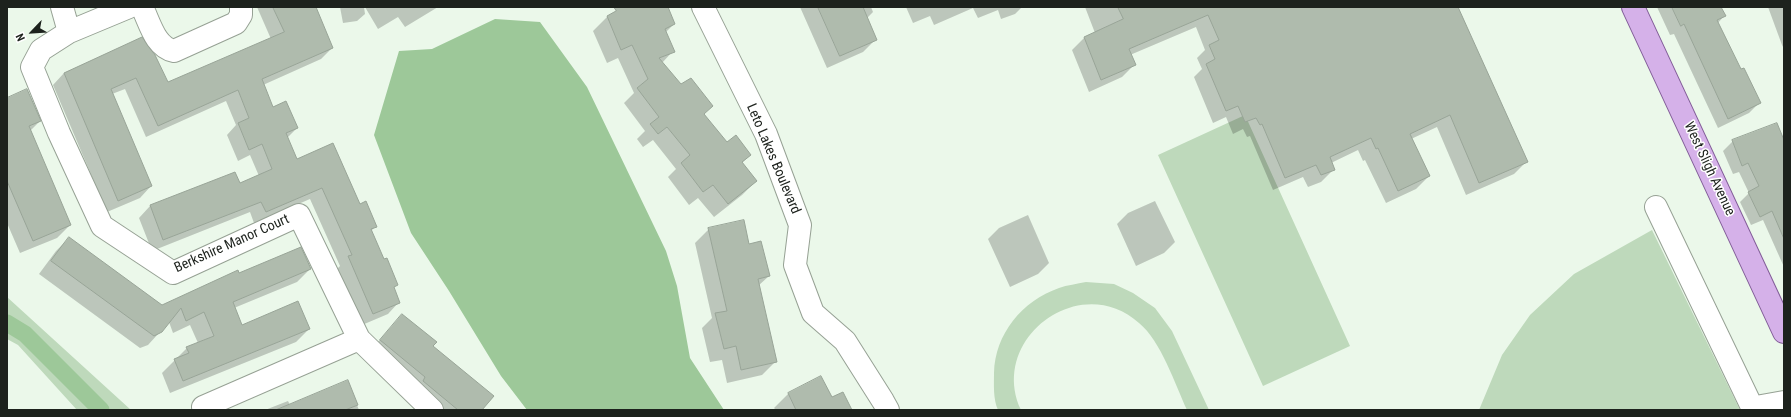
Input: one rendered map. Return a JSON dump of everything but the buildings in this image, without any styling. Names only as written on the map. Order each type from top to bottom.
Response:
[{"type":"main road","name":"West Sligh Avenue","points":[[1633,7],[1784,332]]},
{"type":"street","points":[[62,7],[69,32],[129,7]]},
{"type":"street","points":[[142,7],[160,45],[166,50],[174,51],[236,23],[241,15],[241,7]]},
{"type":"street","name":"Leto Lakes Boulevard","points":[[703,7],[766,134],[800,224],[795,265],[813,313],[845,341],[884,400],[888,410]]},
{"type":"street","name":"Berkshire Manor Court","points":[[69,32],[41,50],[32,67],[59,133],[102,226],[172,274],[298,215],[359,339],[432,410]]},
{"type":"street","points":[[1656,207],[1750,405],[1756,407],[1784,402]]},
{"type":"street","points":[[203,407],[359,339]]},
{"type":"shaded area","points":[[495,19],[540,22],[587,87],[666,251],[677,286],[690,358],[724,410],[527,410],[501,376],[449,291],[411,233],[374,135],[399,51],[432,49]]},
{"type":"shaded area","points":[[1245,115],[1350,346],[1263,386],[1158,155]]},
{"type":"shaded area","points":[[1652,230],[1740,410],[1479,410],[1502,355],[1530,315],[1574,274]]},
{"type":"shaded area","points":[[1086,282],[1114,284],[1133,293],[1155,308],[1172,331],[1209,410],[1187,410],[1161,352],[1147,331],[1139,323],[1116,309],[1091,304],[1067,309],[1046,320],[1028,337],[1017,359],[1014,384],[1021,410],[998,410],[994,392],[994,373],[999,345],[1005,332],[1022,310],[1033,301],[1062,287]]},
{"type":"shaded area","points":[[7,297],[131,410],[77,410],[18,345],[7,339]]},
{"type":"waterway","points":[[7,323],[25,334],[101,410]]}]
